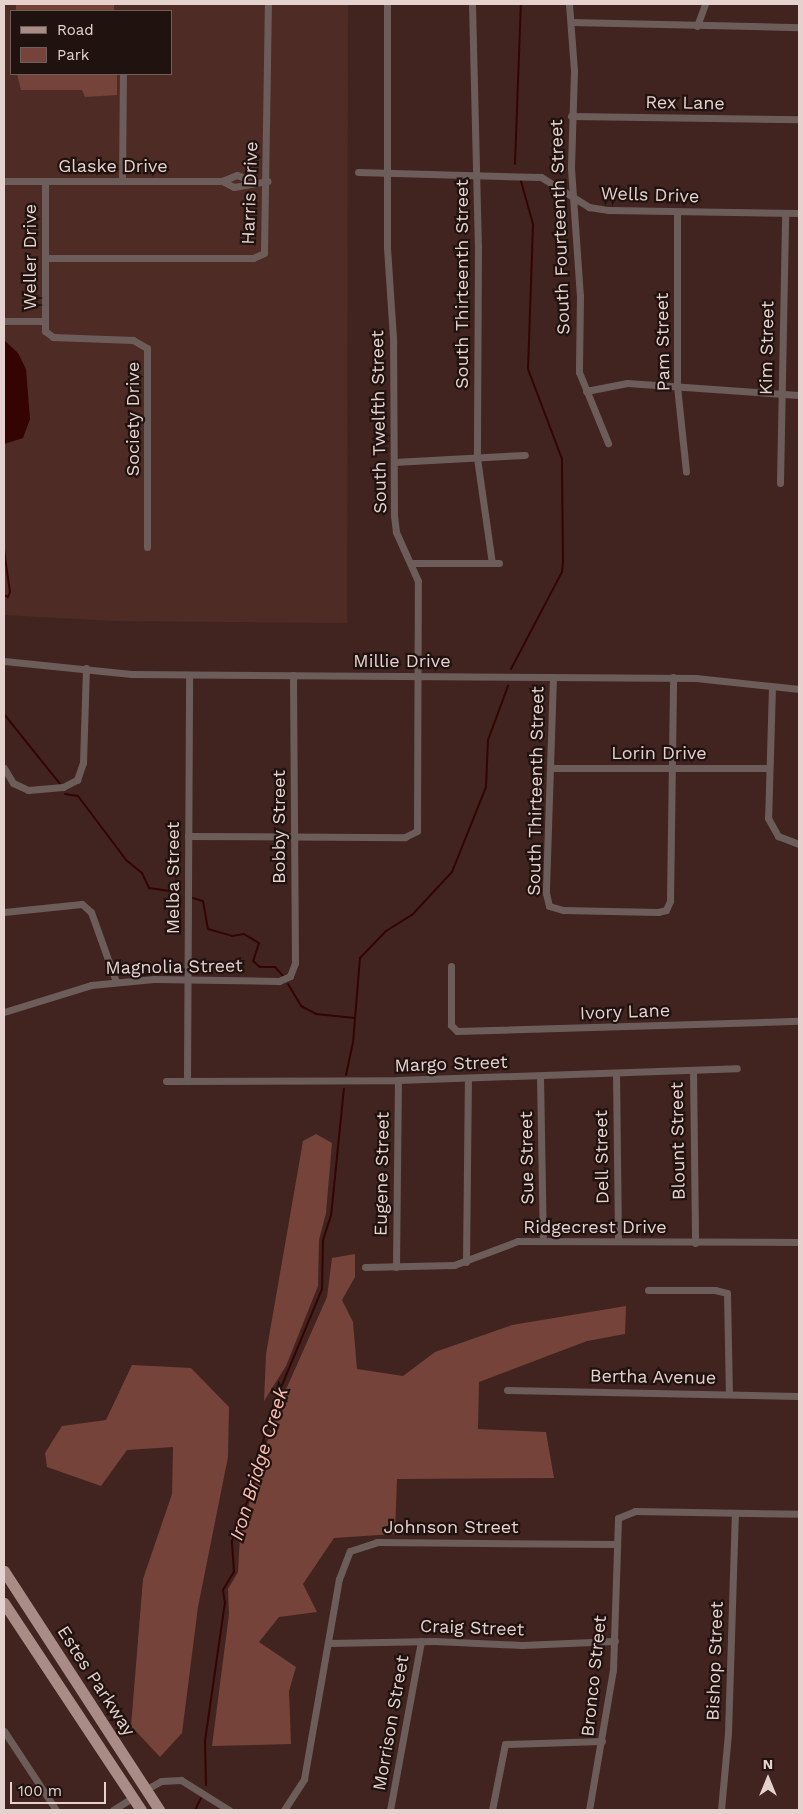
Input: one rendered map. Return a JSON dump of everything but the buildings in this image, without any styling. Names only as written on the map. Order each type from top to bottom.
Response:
[{"type":"main road","name":"Estes Parkway","points":[[4,1571],[159,1810]]},
{"type":"main road","name":"Estes Parkway","points":[[4,1603],[141,1810]]},
{"type":"main road","points":[[132,1798],[145,1790]]},
{"type":"street","name":"Harris Drive","points":[[45,258],[259,256],[266,248],[268,4]]},
{"type":"street","name":"South Twelfth Street","points":[[294,838],[415,834],[418,825],[418,581],[396,532],[387,172],[387,4]]},
{"type":"street","name":"South Thirteenth Street","points":[[411,563],[496,563],[477,458],[477,174],[472,4]]},
{"type":"street","name":"South Fourteenth Street","points":[[569,4],[574,71],[571,116],[573,198],[580,296],[579,372],[608,443]]},
{"type":"street","points":[[697,26],[706,4]]},
{"type":"street","points":[[571,22],[697,26],[799,26]]},
{"type":"street","points":[[122,181],[123,75]]},
{"type":"street","name":"Rex Lane","points":[[571,116],[799,119]]},
{"type":"street","name":"Wells Drive","points":[[358,172],[541,177],[590,207],[609,210],[799,213]]},
{"type":"street","name":"Glaske Drive","points":[[4,180],[222,181],[238,175],[252,181]]},
{"type":"street","name":"Weller Drive","points":[[4,322],[45,322],[45,181]]},
{"type":"street","name":"Glaske Drive","points":[[222,181],[234,187],[252,181],[267,181]]},
{"type":"street","name":"Pam Street","points":[[677,212],[677,386],[686,472]]},
{"type":"street","name":"Kim Street","points":[[780,483],[785,213]]},
{"type":"street","name":"Society Drive","points":[[45,322],[46,331],[54,337],[133,340],[147,348],[147,548]]},
{"type":"street","points":[[586,391],[612,383],[799,395]]},
{"type":"street","points":[[394,462],[525,455]]},
{"type":"street","name":"Millie Drive","points":[[4,661],[189,675],[673,677],[799,689]]},
{"type":"street","points":[[4,768],[14,783],[28,790],[63,788],[79,777],[83,763],[86,668]]},
{"type":"street","name":"Melba Street","points":[[186,1081],[189,979],[189,675]]},
{"type":"street","name":"Bobby Street","points":[[289,977],[295,963],[293,675]]},
{"type":"street","name":"South Thirteenth Street","points":[[553,677],[549,906],[563,910],[662,911],[668,908],[671,768]]},
{"type":"street","points":[[671,768],[673,677]]},
{"type":"street","points":[[772,687],[768,768],[768,818],[773,831],[799,844]]},
{"type":"street","name":"Lorin Drive","points":[[550,768],[768,768]]},
{"type":"street","points":[[188,836],[294,838]]},
{"type":"street","points":[[4,912],[82,904],[90,912],[116,982]]},
{"type":"street","name":"Ivory Lane","points":[[451,966],[452,1029],[799,1021]]},
{"type":"street","name":"Magnolia Street","points":[[4,1012],[76,987],[116,982],[189,979],[275,981],[289,977]]},
{"type":"street","name":"Margo Street","points":[[166,1081],[398,1080],[737,1068]]},
{"type":"street","name":"Blount Street","points":[[693,1070],[695,1243]]},
{"type":"street","name":"Dell Street","points":[[616,1073],[618,1241]]},
{"type":"street","name":"Sue Street","points":[[540,1076],[543,1240]]},
{"type":"street","points":[[466,1262],[468,1078]]},
{"type":"street","name":"Eugene Street","points":[[396,1267],[398,1080]]},
{"type":"street","name":"Ridgecrest Drive","points":[[365,1267],[439,1267],[466,1262],[512,1242],[543,1240],[695,1243],[799,1242]]},
{"type":"street","points":[[648,1290],[715,1290],[727,1294],[729,1393]]},
{"type":"street","name":"Bertha Avenue","points":[[507,1390],[729,1393],[799,1396]]},
{"type":"street","points":[[617,1544],[618,1518],[627,1512],[799,1514]]},
{"type":"street","name":"Bishop Street","points":[[721,1810],[728,1733],[735,1513]]},
{"type":"street","name":"Johnson Street","points":[[284,1810],[304,1779],[343,1562],[350,1551],[364,1543],[617,1544]]},
{"type":"street","name":"Bronco Street","points":[[590,1810],[616,1641],[617,1544]]},
{"type":"street","name":"Craig Street","points":[[328,1643],[421,1641],[522,1645],[616,1641]]},
{"type":"street","name":"Morrison Street","points":[[390,1810],[421,1641]]},
{"type":"street","points":[[4,1731],[56,1810]]},
{"type":"street","points":[[492,1810],[505,1744],[602,1741]]},
{"type":"street","points":[[145,1790],[162,1781],[180,1780],[229,1810]]},
{"type":"street","points":[[113,1810],[132,1798]]},
{"type":"shaded area","points":[[4,4],[348,4],[347,623],[114,621],[4,615]]},
{"type":"shaded area","points":[[4,340],[18,353],[26,369],[30,419],[23,438],[4,444]]},
{"type":"green space","points":[[16,4],[114,4],[114,10],[16,10]]},
{"type":"green space","points":[[17,75],[117,75],[117,95],[85,97],[82,90],[21,90]]},
{"type":"green space","points":[[316,1134],[332,1143],[326,1213],[319,1240],[318,1286],[286,1366],[264,1401],[266,1354],[303,1141]]},
{"type":"green space","points":[[355,1254],[355,1277],[342,1300],[353,1322],[357,1369],[403,1376],[435,1352],[512,1325],[626,1306],[625,1334],[587,1341],[479,1382],[478,1429],[546,1432],[554,1478],[397,1479],[395,1534],[334,1538],[303,1584],[317,1612],[279,1617],[259,1642],[296,1667],[289,1691],[291,1744],[212,1746],[229,1614],[228,1589],[238,1572],[240,1535],[276,1412],[327,1297],[332,1258]]},
{"type":"green space","points":[[132,1365],[191,1368],[229,1407],[228,1457],[198,1607],[182,1733],[160,1757],[131,1726],[143,1579],[172,1494],[173,1447],[127,1450],[101,1486],[47,1467],[45,1453],[62,1426],[106,1420]]},
{"type":"waterway","name":"Iron Bridge Creek","points":[[515,164],[521,4]]},
{"type":"waterway","name":"Iron Bridge Creek","points":[[511,669],[562,572],[563,562],[562,459],[528,369],[533,224],[521,181]]},
{"type":"waterway","points":[[4,550],[10,592],[8,597],[4,595]]},
{"type":"waterway","name":"Iron Bridge Creek","points":[[346,1075],[353,1043],[360,958],[386,931],[412,915],[452,872],[486,787],[488,740],[508,686]]},
{"type":"waterway","points":[[4,714],[60,784]]},
{"type":"waterway","points":[[65,794],[78,796],[126,860],[142,873],[149,888],[177,892]]},
{"type":"waterway","points":[[193,898],[203,901],[208,929],[232,936],[244,934],[259,943],[253,961],[260,967],[275,967],[283,976]]},
{"type":"waterway","points":[[288,984],[301,1006],[316,1014],[355,1018]]},
{"type":"waterway","name":"Iron Bridge Creek","points":[[206,1785],[205,1741],[225,1603],[223,1590],[234,1572],[232,1541],[249,1497],[270,1414],[322,1289],[323,1240],[331,1216],[344,1089]]},
{"type":"waterway","name":"Iron Bridge Creek","points":[[195,1810],[201,1798]]}]
